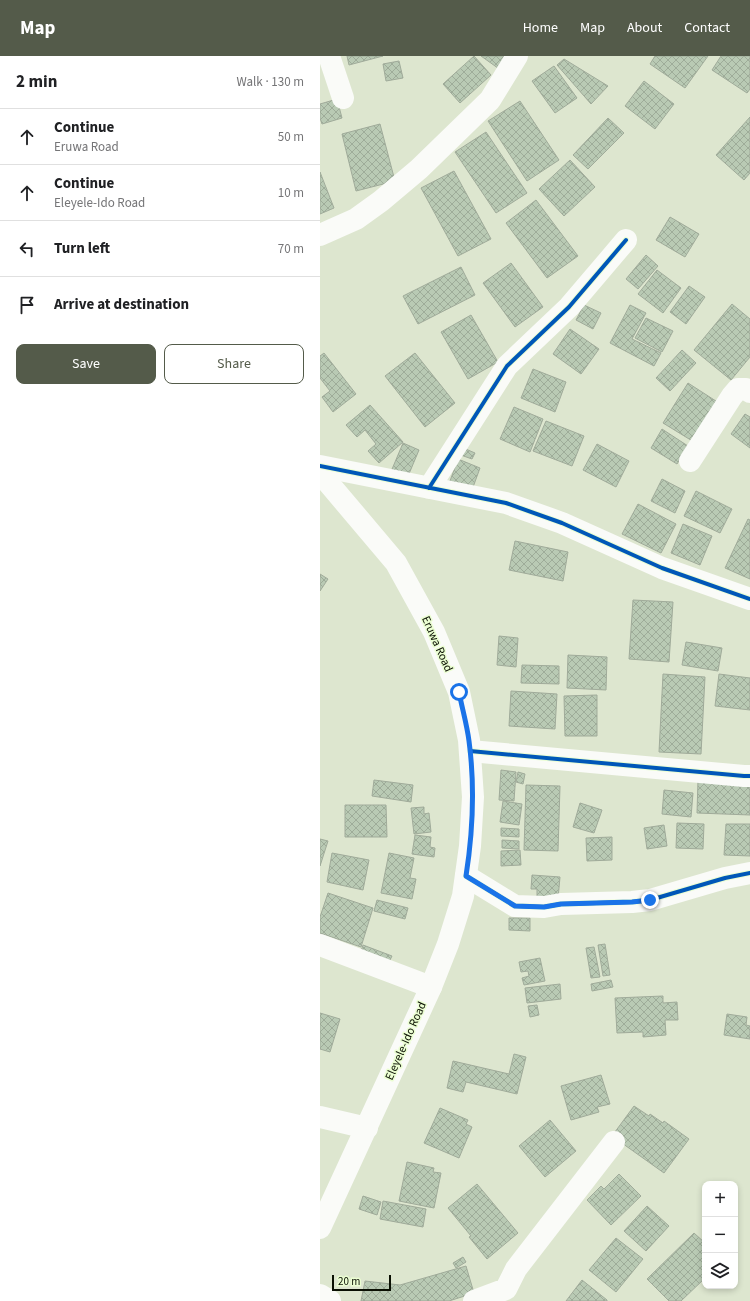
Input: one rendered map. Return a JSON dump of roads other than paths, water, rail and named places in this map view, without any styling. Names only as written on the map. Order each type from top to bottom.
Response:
[{"type":"street","points":[[329,56],[343,98]]},
{"type":"street","points":[[320,235],[356,219],[381,201],[419,169],[490,100],[517,56]]},
{"type":"street","points":[[430,488],[507,366],[569,306],[626,240]]},
{"type":"street","points":[[690,461],[738,389],[746,389],[750,392]]},
{"type":"street","points":[[320,466],[506,503],[562,523],[662,568],[750,599]]},
{"type":"street","name":"Eruwa Road","points":[[320,473],[396,563],[434,632],[459,692],[470,751],[473,797],[470,846]]},
{"type":"street","points":[[470,751],[750,776]]},
{"type":"street","name":"Eleyele-Ido Road","points":[[320,1228],[431,987],[448,944],[463,896],[470,846]]},
{"type":"street","points":[[466,876],[515,906],[544,907],[561,904],[650,900],[725,878],[750,873]]},
{"type":"street","points":[[320,945],[431,987]]},
{"type":"street","points":[[320,1117],[367,1128]]},
{"type":"street","points":[[474,1301],[506,1289],[516,1269],[614,1142]]},
{"type":"street","points":[[320,1295],[330,1301]]}]
